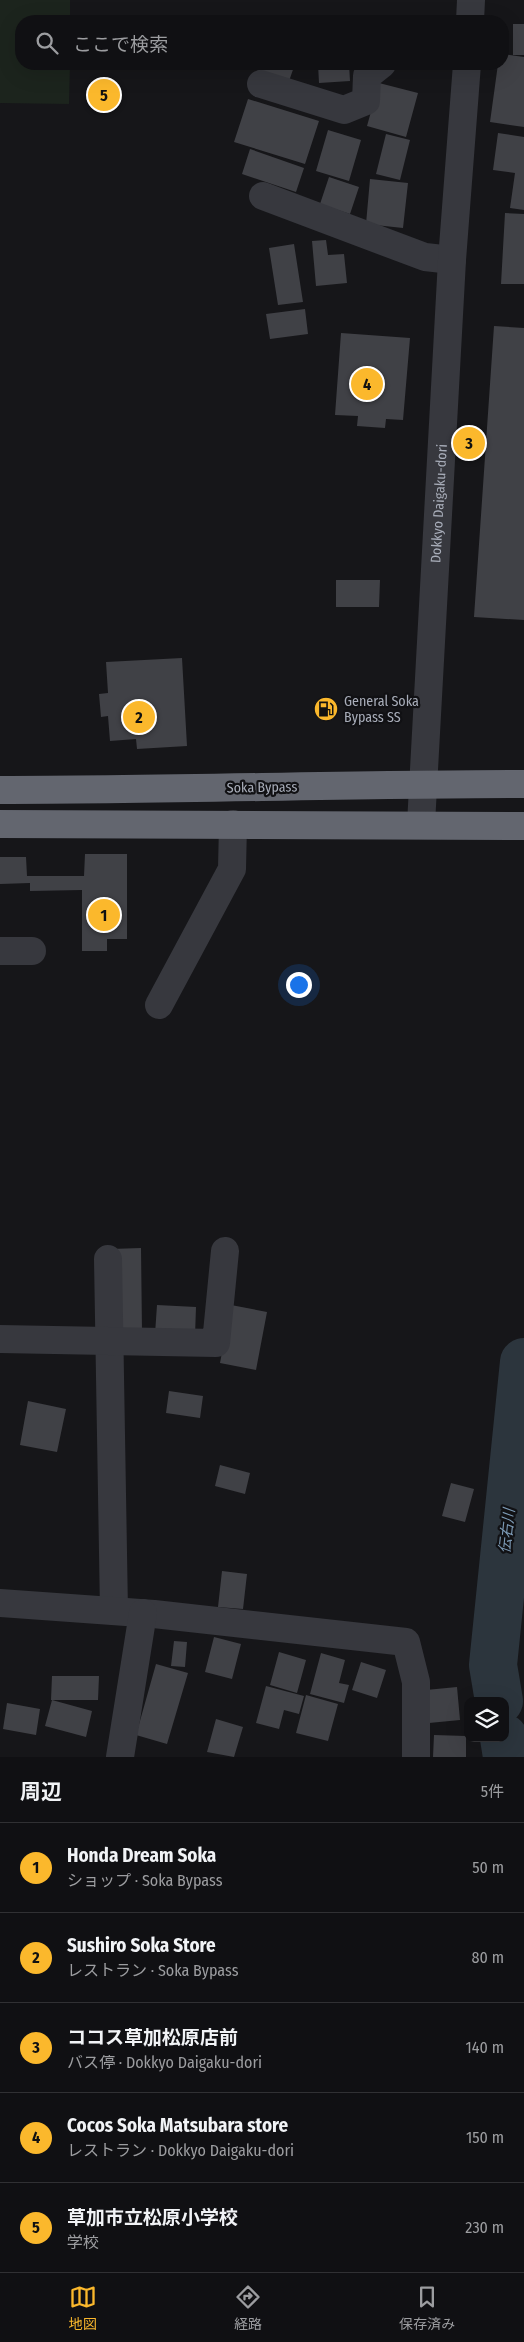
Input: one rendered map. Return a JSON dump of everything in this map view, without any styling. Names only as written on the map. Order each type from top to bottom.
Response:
[{"type":"highway","name":"Soka Bypass","points":[[0,790],[524,784]]},
{"type":"highway","points":[[0,824],[421,824],[524,826]]},
{"type":"street","points":[[470,15],[471,0]]},
{"type":"street","points":[[261,84],[344,110],[366,101],[367,76],[374,70]]},
{"type":"street","name":"Dokkyo Daigaku-dori","points":[[421,824],[463,70]]},
{"type":"street","points":[[264,196],[425,257],[452,260]]},
{"type":"street","points":[[159,1005],[232,869],[233,824]]},
{"type":"street","points":[[0,951],[32,951]]},
{"type":"street","points":[[0,1339],[216,1343],[224,1252]]},
{"type":"street","points":[[108,1259],[114,1611]]},
{"type":"street","points":[[0,1603],[114,1611],[406,1642],[416,1682],[416,1757]]},
{"type":"street","points":[[120,1757],[143,1614]]},
{"type":"shaded area","points":[[0,0],[70,0],[70,15],[15,15],[15,70],[70,70],[69,104],[0,103]]},
{"type":"building","points":[[513,24],[524,24],[524,55],[513,55]]},
{"type":"building","points":[[509,55],[524,57],[524,127],[490,122],[497,70],[509,70]]},
{"type":"building","points":[[256,70],[293,70],[289,81]]},
{"type":"building","points":[[318,70],[349,70],[350,81],[319,83]]},
{"type":"building","points":[[379,83],[418,93],[406,137],[367,126]]},
{"type":"building","points":[[248,99],[319,121],[305,164],[234,142]]},
{"type":"building","points":[[328,130],[361,140],[349,181],[316,171]]},
{"type":"building","points":[[498,133],[524,137],[524,210],[510,208],[515,173],[493,170]]},
{"type":"building","points":[[386,134],[410,140],[400,180],[376,174]]},
{"type":"building","points":[[250,149],[304,168],[296,192],[242,174]]},
{"type":"building","points":[[329,177],[359,187],[350,214],[320,204]]},
{"type":"building","points":[[370,179],[408,183],[403,228],[366,224]]},
{"type":"building","points":[[505,213],[524,214],[524,284],[501,284]]},
{"type":"building","points":[[326,240],[328,255],[344,254],[347,283],[316,286],[312,241]]},
{"type":"building","points":[[294,244],[303,302],[278,305],[269,248]]},
{"type":"building","points":[[305,309],[308,334],[270,339],[266,314]]},
{"type":"building","points":[[494,326],[524,328],[524,620],[474,617]]},
{"type":"building","points":[[341,333],[410,338],[403,420],[386,419],[385,428],[357,426],[358,416],[335,415]]},
{"type":"building","points":[[336,580],[380,580],[379,607],[336,607]]},
{"type":"building","points":[[182,658],[187,746],[137,749],[136,739],[110,741],[108,716],[101,717],[99,694],[108,693],[106,662]]},
{"type":"building","points":[[85,854],[127,854],[127,939],[107,939],[107,951],[82,951],[82,890],[30,891],[30,883],[0,884],[0,857],[26,857],[27,876],[84,876]]},
{"type":"building","points":[[141,1248],[142,1332],[112,1333],[111,1249]]},
{"type":"building","points":[[157,1305],[196,1307],[195,1336],[155,1334]]},
{"type":"building","points":[[231,1305],[267,1312],[256,1370],[220,1363]]},
{"type":"building","points":[[169,1391],[203,1396],[200,1418],[166,1413]]},
{"type":"building","points":[[28,1401],[66,1409],[57,1452],[20,1445]]},
{"type":"building","points":[[220,1465],[250,1473],[245,1494],[215,1486]]},
{"type":"building","points":[[451,1483],[474,1489],[465,1522],[442,1516]]},
{"type":"building","points":[[222,1571],[247,1574],[243,1609],[218,1607]]},
{"type":"building","points":[[214,1637],[241,1644],[232,1679],[205,1672]]},
{"type":"building","points":[[174,1641],[187,1642],[185,1667],[171,1666]]},
{"type":"building","points":[[279,1652],[306,1660],[297,1693],[270,1685]]},
{"type":"building","points":[[321,1653],[345,1660],[339,1683],[349,1685],[344,1703],[310,1694]]},
{"type":"building","points":[[361,1662],[386,1670],[377,1698],[352,1690]]},
{"type":"building","points":[[156,1664],[188,1673],[167,1744],[136,1735]]},
{"type":"building","points":[[52,1676],[99,1676],[98,1700],[51,1700]]},
{"type":"building","points":[[266,1686],[304,1696],[299,1714],[284,1710],[279,1729],[256,1723]]},
{"type":"building","points":[[457,1687],[460,1720],[429,1723],[426,1690]]},
{"type":"building","points":[[306,1695],[338,1704],[328,1741],[296,1733]]},
{"type":"building","points":[[52,1700],[92,1711],[86,1737],[45,1726]]},
{"type":"building","points":[[7,1703],[40,1709],[36,1735],[3,1729]]},
{"type":"building","points":[[216,1719],[243,1727],[234,1757],[207,1752]]},
{"type":"building","points":[[434,1735],[464,1736],[466,1757],[433,1757]]},
{"type":"waterway","name":"伝右川","points":[[498,1697],[493,1665],[524,1362]]},
{"type":"waterway","name":"伝右川","points":[[505,1742],[507,1757]]},
{"type":"place","name":"草加市立松原小学校","points":[[104,95]]},
{"type":"place","name":"Cocos Soka Matsubara store","points":[[367,384]]},
{"type":"place","name":"ココス草加松原店前","points":[[469,443]]},
{"type":"place","name":"General Soka Bypass SS","points":[[326,709]]},
{"type":"place","name":"Sushiro Soka Store","points":[[139,717]]},
{"type":"place","name":"Honda Dream Soka","points":[[104,915]]}]
